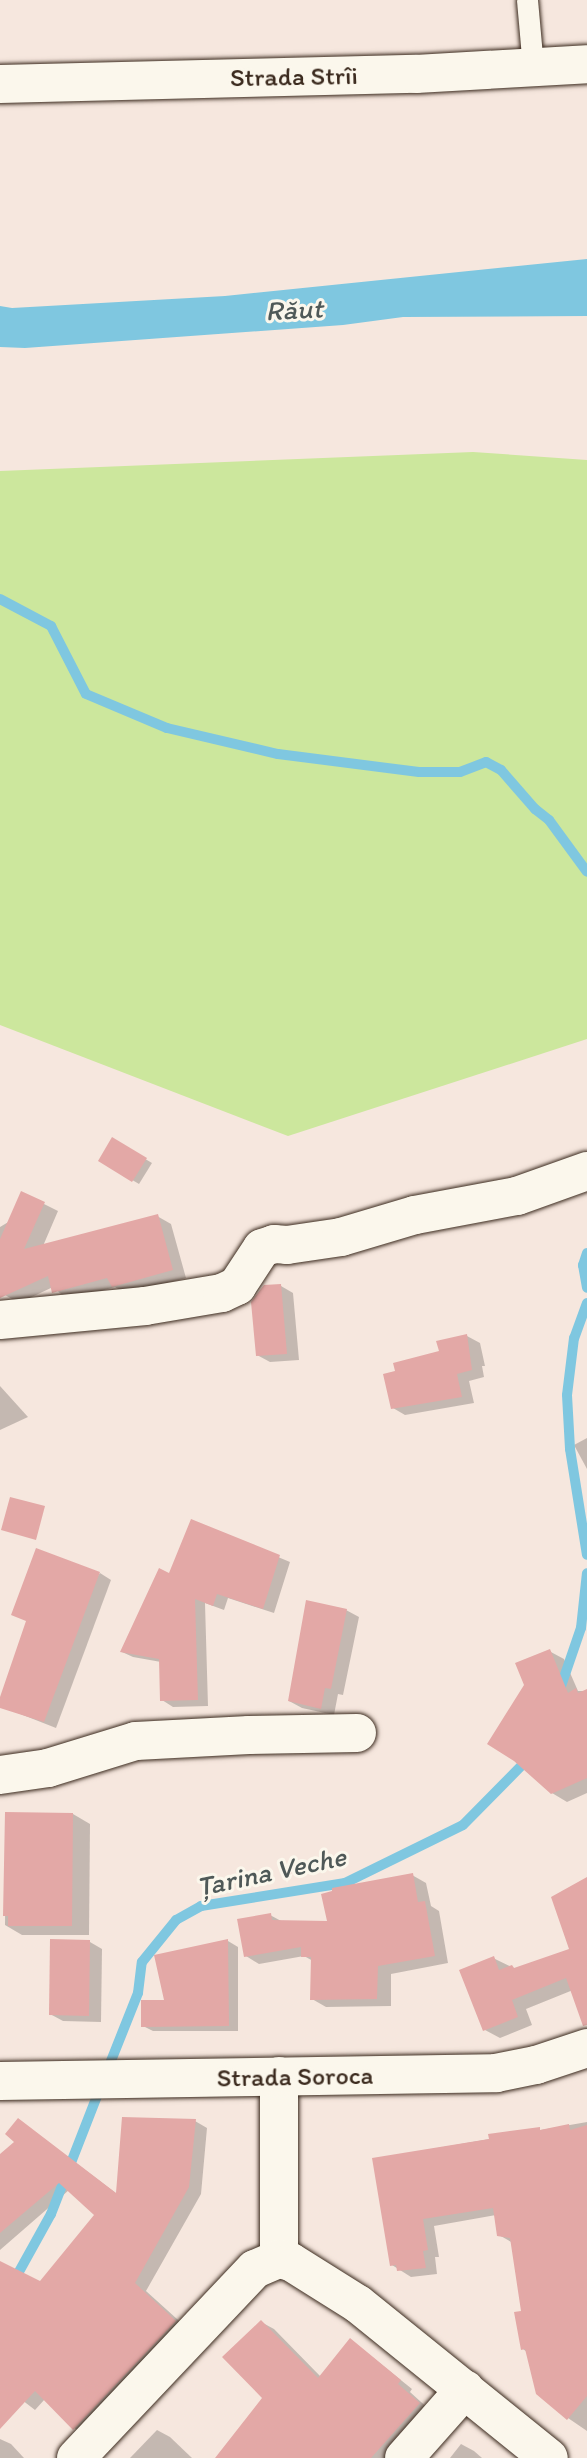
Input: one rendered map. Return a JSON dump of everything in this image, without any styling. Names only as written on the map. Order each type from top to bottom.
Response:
[{"type":"street","name":"Strada Strîi","points":[[0,84],[416,74],[587,64]]},
{"type":"street","points":[[0,1321],[145,1306],[222,1293],[237,1286],[246,1276],[255,1255],[274,1244],[287,1245],[341,1237],[415,1215],[517,1196],[587,1171]]},
{"type":"street","points":[[0,1775],[48,1768],[136,1741],[357,1733]]},
{"type":"street","name":"Strada Soroca","points":[[0,2081],[496,2073],[536,2065],[587,2048]]},
{"type":"street","points":[[279,2076],[279,2259]]},
{"type":"street","points":[[76,2458],[255,2269],[279,2259],[291,2262],[358,2304],[549,2458]]},
{"type":"street","points":[[404,2458],[465,2389]]},
{"type":"lane","points":[[527,0],[533,66]]},
{"type":"green space","points":[[473,452],[587,460],[587,1039],[288,1136],[0,1025],[0,471]]},
{"type":"water","name":"Răut","points":[[587,259],[587,316],[403,317],[343,325],[25,348],[0,347],[0,306],[12,308],[225,296]]},
{"type":"building","points":[[112,1137],[147,1158],[132,1182],[98,1161]]},
{"type":"building","points":[[21,1191],[45,1202],[24,1249],[158,1214],[173,1270],[112,1287],[107,1278],[52,1293],[48,1276],[0,1298],[0,1239]]},
{"type":"building","points":[[281,1284],[287,1354],[256,1356],[251,1302],[264,1285]]},
{"type":"building","points":[[467,1334],[472,1370],[457,1374],[462,1397],[391,1409],[383,1374],[395,1371],[393,1363],[439,1351],[436,1341]]},
{"type":"building","points":[[10,1497],[45,1506],[36,1540],[1,1530]]},
{"type":"building","points":[[191,1519],[280,1555],[263,1609],[217,1594],[213,1606],[195,1599],[198,1700],[160,1701],[159,1659],[120,1652],[159,1568],[169,1573]]},
{"type":"building","points":[[36,1548],[100,1572],[44,1722],[0,1708],[0,1697],[26,1621],[11,1615]]},
{"type":"building","points":[[306,1600],[347,1609],[331,1689],[325,1688],[321,1709],[288,1701]]},
{"type":"building","points":[[550,1649],[568,1693],[576,1688],[578,1693],[587,1689],[587,1778],[551,1794],[514,1761],[487,1744],[524,1685],[515,1663]]},
{"type":"building","points":[[5,1812],[73,1813],[72,1926],[8,1926],[8,1916],[3,1916]]},
{"type":"building","points":[[413,1873],[418,1902],[425,1901],[435,1956],[378,1966],[377,1999],[310,2000],[311,1957],[301,1957],[301,1947],[244,1957],[237,1919],[271,1913],[272,1920],[327,1921],[321,1894],[332,1891],[332,1888]]},
{"type":"building","points":[[587,1877],[587,2025],[583,2026],[566,1978],[512,2000],[518,2017],[483,2031],[459,1970],[494,1956],[499,1970],[512,1965],[514,1968],[569,1949],[551,1897]]},
{"type":"building","points":[[50,1939],[90,1940],[89,2016],[49,2015]]},
{"type":"building","points":[[228,1939],[229,2026],[141,2027],[141,2000],[164,2000],[154,1955]]},
{"type":"building","points":[[122,2117],[196,2119],[189,2187],[135,2283],[176,2321],[73,2430],[35,2391],[0,2429],[0,2261],[40,2281],[94,2215],[59,2183],[0,2233],[0,2154],[14,2142],[5,2134],[18,2118],[116,2193]]},
{"type":"building","points":[[569,2124],[570,2130],[587,2125],[587,2396],[567,2420],[536,2394],[525,2349],[521,2350],[514,2312],[521,2311],[510,2238],[497,2236],[493,2208],[423,2219],[428,2250],[423,2251],[426,2268],[397,2271],[396,2265],[390,2266],[372,2158],[489,2139],[488,2134],[540,2127],[540,2130]]},
{"type":"building","points":[[261,2320],[318,2378],[350,2338],[401,2380],[398,2384],[420,2403],[371,2458],[215,2458],[262,2398],[222,2357]]},
{"type":"waterway","points":[[0,599],[51,626],[86,694],[167,728],[278,754],[419,772],[460,772],[486,762],[501,770],[535,809],[549,820],[587,872]]},
{"type":"waterway","name":"Țarina Veche","points":[[587,1253],[583,1265],[587,1288]]},
{"type":"waterway","name":"Țarina Veche","points":[[587,1303],[574,1338],[567,1395],[570,1449],[587,1555]]},
{"type":"waterway","name":"Țarina Veche","points":[[558,1695],[581,1628],[587,1573]]},
{"type":"waterway","name":"Țarina Veche","points":[[107,2071],[138,1993],[142,1962],[176,1920],[201,1906],[345,1883],[463,1825],[530,1757]]},
{"type":"waterway","name":"Țarina Veche","points":[[0,2306],[51,2214],[101,2086]]}]
